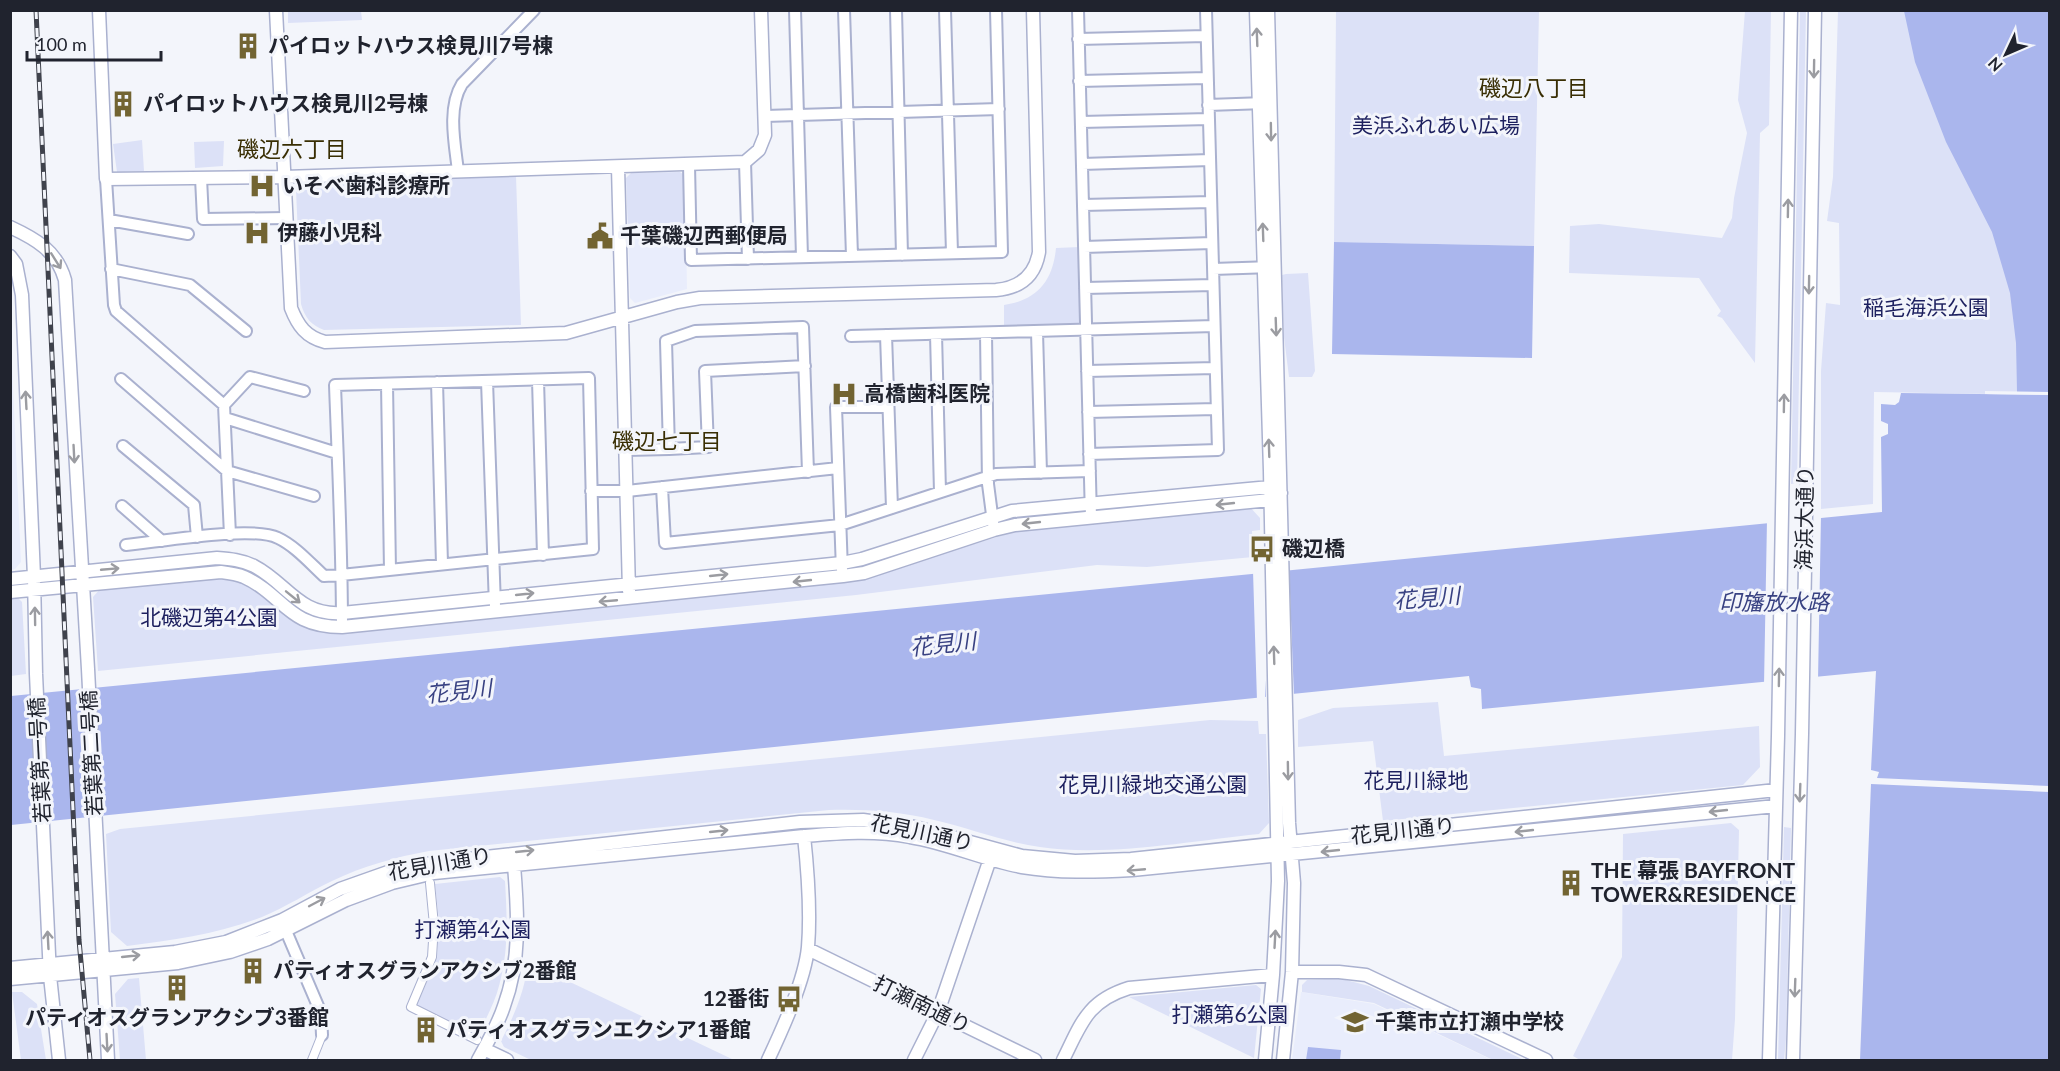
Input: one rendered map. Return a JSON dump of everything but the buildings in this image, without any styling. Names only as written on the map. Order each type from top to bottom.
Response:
[{"type":"street","points":[[99,10],[114,305],[119,314],[224,405],[230,535]]},
{"type":"street","points":[[276,10],[291,308],[297,323],[314,339],[325,342],[549,335],[566,333],[677,302],[700,298],[996,290],[1018,286],[1034,270],[1039,252],[1033,10]]},
{"type":"street","points":[[458,171],[454,117],[458,92],[534,10]]},
{"type":"street","points":[[106,179],[284,177],[745,162],[754,155],[765,135],[761,10]]},
{"type":"street","points":[[795,10],[802,257]]},
{"type":"street","points":[[844,10],[852,256]]},
{"type":"street","points":[[896,10],[902,255]]},
{"type":"street","points":[[945,10],[952,253]]},
{"type":"street","points":[[689,165],[691,260],[1002,252],[996,10]]},
{"type":"street","points":[[1078,10],[1091,518]]},
{"type":"street","points":[[1089,454],[1218,450],[1206,10]]},
{"type":"street","points":[[1256,10],[1265,103]]},
{"type":"street","points":[[1268,10],[1265,103],[1274,493],[1281,713],[1294,883],[1293,972],[1283,1060]]},
{"type":"street","name":"海浜大通り","points":[[1769,1060],[1778,736],[1791,10]]},
{"type":"street","name":"海浜大通り","points":[[1793,1060],[1802,735],[1815,10]]},
{"type":"street","points":[[1078,39],[1206,36]]},
{"type":"street","points":[[1079,81],[1207,78]]},
{"type":"street","points":[[1208,105],[1265,103]]},
{"type":"street","points":[[765,116],[999,109]]},
{"type":"street","points":[[1081,122],[1209,119]]},
{"type":"street","points":[[1082,164],[1210,160]]},
{"type":"street","points":[[745,162],[748,259]]},
{"type":"street","points":[[618,167],[630,598]]},
{"type":"street","points":[[201,178],[203,219],[286,218]]},
{"type":"street","points":[[1083,206],[1211,202]]},
{"type":"street","points":[[109,220],[188,234]]},
{"type":"street","name":"若葉第二号橋","points":[[10,226],[39,241],[55,257],[65,280],[108,1060]]},
{"type":"street","points":[[1084,247],[1212,243]]},
{"type":"street","name":"若葉第一号橋","points":[[10,256],[16,264],[22,295],[44,846],[50,970],[59,1060]]},
{"type":"street","points":[[1213,269],[1269,268]]},
{"type":"street","points":[[111,269],[190,285],[246,331]]},
{"type":"street","points":[[1085,288],[1213,285]]},
{"type":"street","points":[[851,336],[1214,326]]},
{"type":"street","points":[[669,449],[666,341],[694,331],[803,327],[808,471]]},
{"type":"street","points":[[1037,332],[1041,473]]},
{"type":"street","points":[[986,333],[989,476],[994,530]]},
{"type":"street","points":[[936,334],[940,492]]},
{"type":"street","points":[[886,335],[892,508]]},
{"type":"street","points":[[626,450],[708,447],[705,371],[805,366]]},
{"type":"street","points":[[1087,371],[1215,368]]},
{"type":"street","points":[[224,405],[250,377],[304,391]]},
{"type":"street","points":[[126,545],[258,533],[270,535],[287,544],[324,576],[341,575],[442,564],[543,555],[593,549],[589,378],[335,385],[341,575],[342,627]]},
{"type":"street","points":[[121,379],[227,471],[314,496]]},
{"type":"street","points":[[538,380],[543,555]]},
{"type":"street","points":[[487,381],[495,611]]},
{"type":"street","points":[[437,382],[442,564]]},
{"type":"street","points":[[387,384],[390,570]]},
{"type":"street","points":[[843,576],[836,407],[888,407]]},
{"type":"street","points":[[1088,412],[1216,409]]},
{"type":"street","points":[[225,418],[337,453]]},
{"type":"street","points":[[123,446],[194,505],[197,537]]},
{"type":"street","points":[[591,491],[627,491],[838,468]]},
{"type":"street","points":[[662,487],[665,543],[840,525],[989,476],[1090,471]]},
{"type":"street","points":[[10,592],[34,583],[217,558],[237,560],[253,566],[303,605],[321,612],[342,613],[842,563],[862,559],[1012,511],[1274,493]]},
{"type":"street","points":[[82,578],[221,572],[242,576],[256,584],[298,618],[319,625],[342,627],[864,573],[1015,525],[1091,518],[1274,493]]},
{"type":"street","points":[[122,506],[162,541]]},
{"type":"street","points":[[10,579],[34,583]]},
{"type":"street","points":[[1265,1060],[1273,975],[1278,881],[1281,713]]},
{"type":"street","name":"花見川通り","points":[[10,979],[50,970],[195,960],[230,952],[286,931],[346,900],[392,883],[434,873],[861,831],[912,837],[1022,867],[1076,872],[1132,870],[1291,848],[1776,790]]},
{"type":"street","name":"花見川通り","points":[[1291,848],[1776,806]]},
{"type":"street","name":"花見川通り","points":[[103,965],[226,942],[282,920],[340,889],[388,872],[431,862],[800,822],[863,820],[886,822],[915,827],[1022,856],[1075,861],[1277,850]]},
{"type":"street","points":[[768,1060],[794,997],[808,950],[810,895],[804,836]]},
{"type":"street","points":[[914,1060],[938,1012],[990,859]]},
{"type":"street","points":[[480,1050],[504,1009],[515,966],[519,914],[514,865]]},
{"type":"street","points":[[430,884],[434,925],[432,957],[411,1007],[480,1050],[507,1060]]},
{"type":"street","points":[[286,931],[321,1013],[322,1035],[312,1060]]},
{"type":"street","name":"打瀬南通り","points":[[808,950],[1035,1060]]},
{"type":"street","name":"花見川通り","points":[[10,968],[50,970]]},
{"type":"street","points":[[1293,972],[1339,972],[1366,975],[1545,1060]]},
{"type":"street","points":[[1063,1060],[1091,1010],[1100,1001],[1114,993],[1129,988],[1273,975]]},
{"type":"shaded area","points":[[686,232],[687,289],[635,303],[630,298],[628,233]]},
{"type":"shaded area","points":[[10,321],[21,562],[11,570]]},
{"type":"shaded area","name":"千葉市立打瀬中学校","points":[[1301,992],[1374,1004],[1492,1060],[1292,1060]]},
{"type":"green space","points":[[1806,10],[1797,483],[1791,484],[1800,11]]},
{"type":"green space","points":[[288,11],[361,11],[362,20],[288,23]]},
{"type":"green space","name":"美浜ふれあい広場","points":[[1336,11],[1539,11],[1534,246],[1334,242]]},
{"type":"green space","points":[[1745,11],[1771,11],[1769,125],[1760,133],[1755,363],[1722,318],[1717,316],[1721,311],[1699,278],[1569,273],[1570,226],[1599,224],[1722,238],[1732,218],[1747,133],[1738,100]]},
{"type":"green space","name":"稲毛海浜公園","points":[[1838,11],[1967,11],[2016,198],[2017,391],[2049,392],[2049,395],[1874,392],[1873,504],[1821,509],[1821,371],[1826,303],[1840,305],[1839,223],[1827,221],[1833,177]]},
{"type":"green space","points":[[142,140],[144,171],[117,172],[113,144]]},
{"type":"green space","points":[[224,141],[223,166],[195,168],[194,142]]},
{"type":"green space","points":[[680,172],[684,175],[686,231],[628,232],[626,178],[631,173]]},
{"type":"green space","points":[[516,176],[521,325],[324,330],[315,326],[304,313],[301,304],[296,190],[304,182]]},
{"type":"green space","points":[[1080,247],[1082,323],[1079,326],[1004,328],[1004,305],[1026,298],[1042,287],[1051,270],[1056,248]]},
{"type":"green space","points":[[1308,273],[1315,371],[1312,377],[1289,377],[1284,337],[1282,275]]},
{"type":"green space","name":"北磯辺第4公園","points":[[1249,506],[1260,518],[1260,530],[1252,531],[1253,557],[1147,567],[1097,565],[856,595],[98,671],[93,597],[100,589],[223,575],[248,585],[302,623],[317,630],[342,633],[856,580],[1017,531]]},
{"type":"green space","points":[[828,570],[827,572],[645,591],[645,587]]},
{"type":"green space","points":[[18,598],[22,602],[26,674],[11,676],[11,599]]},
{"type":"green space","points":[[480,604],[479,607],[356,620],[355,617]]},
{"type":"green space","name":"花見川緑地","points":[[1438,702],[1444,756],[1759,726],[1760,767],[1743,785],[1383,821],[1373,741],[1298,747],[1298,720],[1333,708]]},
{"type":"green space","name":"花見川緑地交通公園","points":[[1210,720],[1258,721],[1259,734],[1266,734],[1269,823],[1259,834],[1149,847],[1066,850],[1013,842],[908,814],[868,810],[829,810],[429,851],[368,866],[323,885],[271,913],[229,928],[179,939],[127,946],[111,932],[106,834],[120,829]]},
{"type":"green space","points":[[1731,823],[1739,830],[1732,1060],[1580,1060],[1573,1056],[1622,957],[1623,834]]},
{"type":"green space","points":[[1784,827],[1791,828],[1786,1039],[1784,1060],[1778,1060]]},
{"type":"green space","name":"打瀬第4公園","points":[[500,877],[505,881],[506,894],[504,960],[495,998],[479,1034],[476,1035],[416,1006],[437,958],[439,921],[435,884]]},
{"type":"green space","points":[[528,962],[734,1060],[531,1060],[504,1047],[501,1041],[518,1003]]},
{"type":"green space","points":[[139,978],[146,1060],[120,1060],[115,994],[128,979]]},
{"type":"green space","points":[[1342,979],[1369,986],[1524,1060],[1493,1060],[1374,1003],[1302,992],[1302,985],[1307,980]]},
{"type":"green space","name":"打瀬第6公園","points":[[1256,985],[1261,989],[1254,1058],[1129,997]]},
{"type":"green space","points":[[12,992],[22,992],[37,1004],[46,1060],[21,1060]]},
{"type":"water","points":[[1904,11],[2049,11],[2049,392],[2017,392],[2016,343],[2010,293],[1992,232],[1946,142],[1915,62]]},
{"type":"water","points":[[1334,242],[1534,246],[1532,358],[1332,354]]},
{"type":"water","name":"印旛放水路","points":[[1901,393],[2049,395],[2049,786],[1877,778],[1879,772],[1871,770],[1876,671],[1482,709],[1481,689],[1471,687],[1469,676],[11,825],[11,696],[1882,512],[1881,437],[1888,434],[1888,424],[1881,421],[1881,404],[1895,405],[1899,402]]},
{"type":"water","points":[[1871,784],[2049,792],[2049,1060],[1860,1060]]},
{"type":"water","points":[[1308,1047],[1341,1050],[1340,1060],[1306,1060]]},
{"type":"pier","points":[[1985,391],[2049,392],[2049,395],[1985,394]]},
{"type":"pier","points":[[1821,515],[1818,680],[1764,685],[1767,520]]},
{"type":"pier","name":"磯辺橋","points":[[1289,567],[1294,697],[1266,700],[1265,680],[1265,700],[1257,701],[1253,571]]},
{"type":"railway","points":[[36,10],[79,940],[90,1060]]},
{"type":"place","name":"パイロットハウス検見川7号棟","points":[[248,46]]},
{"type":"place","name":"パイロットハウス検見川2号棟","points":[[123,104]]},
{"type":"place","name":"いそべ歯科診療所","points":[[262,186]]},
{"type":"place","name":"伊藤小児科","points":[[257,233]]},
{"type":"place","name":"千葉磯辺西郵便局","points":[[600,236]]},
{"type":"place","name":"高橋歯科医院","points":[[844,394]]},
{"type":"place","name":"磯辺橋","points":[[1262,549]]},
{"type":"place","name":"THE 幕張 BAYFRONT TOWER&RESIDENCE","points":[[1571,883]]},
{"type":"place","name":"パティオスグランアクシブ2番館","points":[[253,971]]},
{"type":"place","name":"パティオスグランアクシブ3番館","points":[[177,988]]},
{"type":"place","name":"12番街","points":[[789,999]]},
{"type":"place","name":"千葉市立打瀬中学校","points":[[1355,1022]]},
{"type":"place","name":"パティオスグランエクシア1番館","points":[[426,1030]]},
{"type":"district","name":"磯辺八丁目","points":[[1534,88]]},
{"type":"district","name":"磯辺六丁目","points":[[292,149]]},
{"type":"district","name":"磯辺七丁目","points":[[667,441]]},
{"type":"water label","name":"花見川","points":[[1427,598]]},
{"type":"water label","name":"花見川","points":[[943,644]]},
{"type":"water label","name":"花見川","points":[[459,691]]}]
